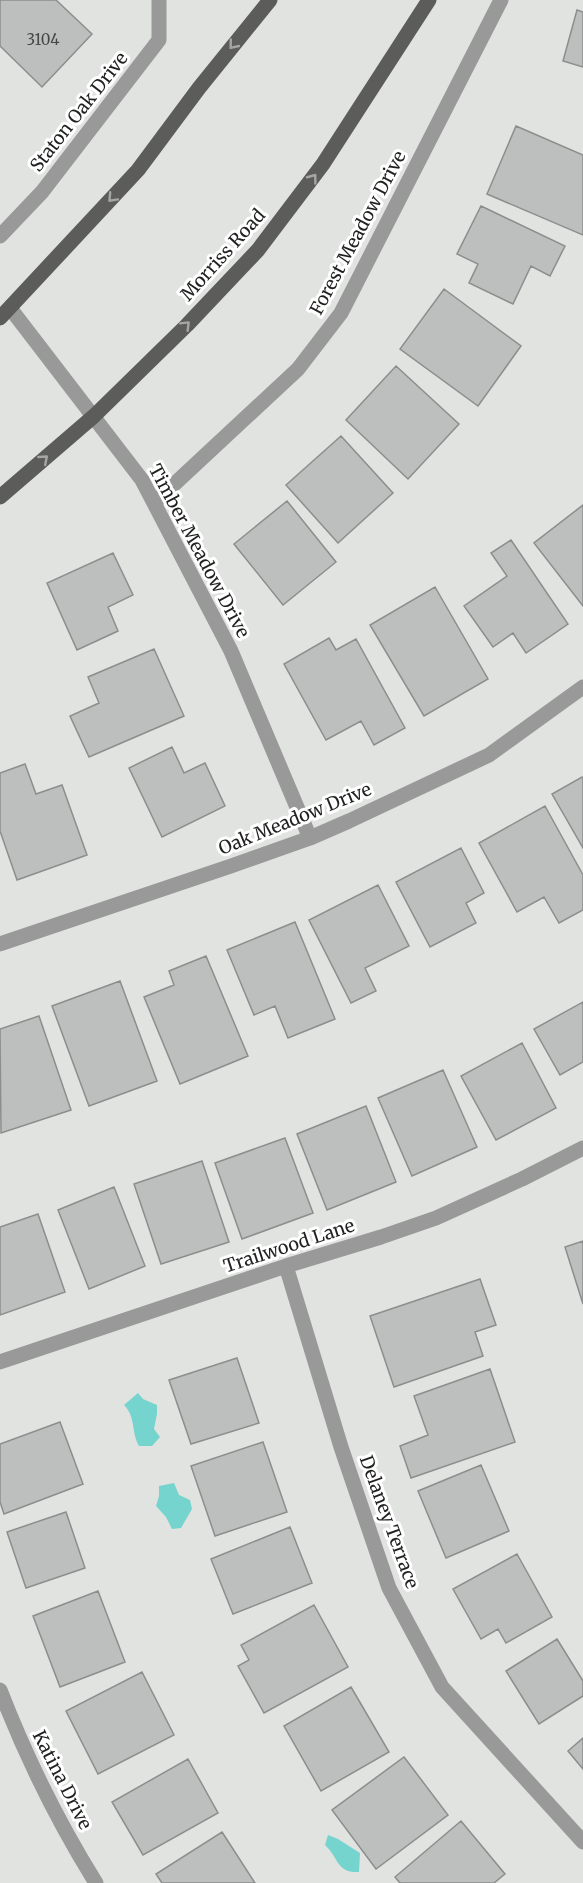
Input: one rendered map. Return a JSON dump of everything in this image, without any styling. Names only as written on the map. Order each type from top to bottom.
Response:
[{"type":"main road","points":[[5,313],[138,170],[199,88],[270,0]]},
{"type":"main road","name":"Morriss Road","points":[[0,497],[94,416],[187,325],[258,250],[323,164],[429,0]]},
{"type":"street","name":"Staton Oak Drive","points":[[0,236],[42,192],[159,40],[159,0]]},
{"type":"street","name":"Forest Meadow Drive","points":[[154,503],[298,369],[341,313],[501,0]]},
{"type":"street","name":"Timber Meadow Drive","points":[[5,313],[94,416],[142,480],[231,651],[310,838]]},
{"type":"street","name":"Oak Meadow Drive","points":[[0,944],[310,838],[489,755],[583,687]]},
{"type":"street","name":"Trailwood Lane","points":[[0,1362],[436,1218],[583,1148]]},
{"type":"street","name":"Delaney Terrace","points":[[286,1266],[342,1447],[389,1588],[442,1687],[583,1842]]},
{"type":"street","name":"Katina Drive","points":[[0,1690],[17,1736],[68,1838],[96,1883]]},
{"type":"water","points":[[138,1393],[143,1399],[157,1405],[154,1429],[160,1437],[152,1446],[139,1446],[130,1414],[124,1405]]},
{"type":"water","points":[[174,1483],[179,1495],[190,1500],[192,1509],[181,1528],[172,1529],[166,1517],[156,1506],[159,1486]]},
{"type":"water","points":[[328,1835],[360,1853],[359,1872],[346,1870],[339,1864],[325,1845]]},
{"type":"building","points":[[0,0],[56,0],[92,34],[42,87],[0,46]]},
{"type":"building","points":[[577,10],[583,12],[583,67],[563,61]]},
{"type":"building","points":[[516,126],[583,155],[583,235],[487,194]]},
{"type":"building","points":[[481,206],[565,246],[550,276],[531,266],[513,304],[469,283],[478,264],[457,254]]},
{"type":"building","points":[[444,289],[521,346],[478,406],[400,349]]},
{"type":"building","points":[[396,366],[459,424],[408,479],[346,420]]},
{"type":"building","points":[[341,436],[393,493],[338,543],[286,485]]},
{"type":"building","points":[[287,501],[336,562],[283,605],[234,544]]},
{"type":"building","points":[[583,505],[583,606],[534,543]]},
{"type":"building","points":[[511,540],[568,624],[526,653],[513,633],[493,647],[464,606],[507,576],[491,553]]},
{"type":"building","points":[[113,553],[133,595],[108,607],[118,631],[77,650],[47,583]]},
{"type":"building","points":[[435,587],[488,679],[424,716],[370,625]]},
{"type":"building","points":[[329,638],[336,650],[356,639],[405,728],[374,745],[361,721],[326,740],[284,664]]},
{"type":"building","points":[[154,649],[184,716],[89,757],[70,716],[99,703],[88,677]]},
{"type":"building","points":[[172,747],[184,773],[205,763],[225,806],[162,837],[129,768]]},
{"type":"building","points":[[25,764],[36,794],[62,785],[87,855],[17,880],[0,831],[0,773]]},
{"type":"building","points":[[582,777],[583,779],[583,848],[552,794]]},
{"type":"building","points":[[545,806],[583,875],[583,910],[559,923],[544,897],[517,912],[479,843]]},
{"type":"building","points":[[461,848],[484,893],[466,903],[476,923],[430,947],[396,882]]},
{"type":"building","points":[[378,885],[409,946],[365,968],[376,991],[351,1003],[309,920]]},
{"type":"building","points":[[295,922],[335,1019],[288,1038],[275,1006],[254,1015],[227,950]]},
{"type":"building","points":[[206,956],[248,1056],[180,1084],[144,997],[174,985],[169,971]]},
{"type":"building","points":[[120,981],[157,1081],[89,1106],[52,1006]]},
{"type":"building","points":[[583,1002],[583,1062],[560,1075],[534,1029]]},
{"type":"building","points":[[39,1016],[71,1110],[1,1133],[0,1029]]},
{"type":"building","points":[[522,1043],[556,1108],[496,1140],[461,1076]]},
{"type":"building","points":[[443,1070],[477,1147],[412,1176],[378,1098]]},
{"type":"building","points":[[366,1106],[396,1182],[327,1210],[297,1134]]},
{"type":"building","points":[[285,1138],[313,1213],[242,1239],[215,1163]]},
{"type":"building","points":[[202,1161],[229,1242],[161,1264],[134,1184]]},
{"type":"building","points":[[114,1187],[145,1266],[89,1289],[58,1210]]},
{"type":"building","points":[[38,1214],[65,1292],[0,1315],[0,1227]]},
{"type":"building","points":[[583,1241],[583,1304],[565,1247]]},
{"type":"building","points":[[480,1279],[496,1325],[475,1332],[483,1356],[394,1387],[370,1316]]},
{"type":"building","points":[[237,1358],[259,1423],[191,1444],[169,1380]]},
{"type":"building","points":[[490,1369],[515,1442],[411,1478],[400,1446],[428,1435],[414,1396]]},
{"type":"building","points":[[60,1422],[83,1484],[4,1514],[0,1502],[0,1444]]},
{"type":"building","points":[[263,1442],[287,1512],[215,1536],[191,1466]]},
{"type":"building","points":[[481,1465],[509,1531],[446,1558],[418,1491]]},
{"type":"building","points":[[66,1512],[85,1568],[26,1588],[7,1532]]},
{"type":"building","points":[[290,1527],[312,1583],[233,1614],[211,1559]]},
{"type":"building","points":[[517,1554],[552,1617],[506,1643],[498,1629],[481,1639],[453,1589]]},
{"type":"building","points":[[98,1591],[125,1662],[60,1687],[33,1616]]},
{"type":"building","points":[[314,1605],[348,1667],[264,1713],[238,1666],[249,1660],[241,1645]]},
{"type":"building","points":[[557,1639],[583,1681],[583,1696],[539,1724],[506,1671]]},
{"type":"building","points":[[142,1672],[174,1735],[98,1774],[66,1711]]},
{"type":"building","points":[[351,1687],[389,1752],[321,1791],[284,1726]]},
{"type":"building","points":[[583,1738],[583,1769],[568,1751]]},
{"type":"building","points":[[404,1757],[448,1815],[376,1869],[332,1810]]},
{"type":"building","points":[[188,1759],[218,1813],[143,1855],[112,1802]]},
{"type":"building","points":[[461,1821],[505,1874],[494,1883],[400,1883],[395,1877]]},
{"type":"building","points":[[222,1832],[255,1883],[162,1883],[156,1874]]}]
